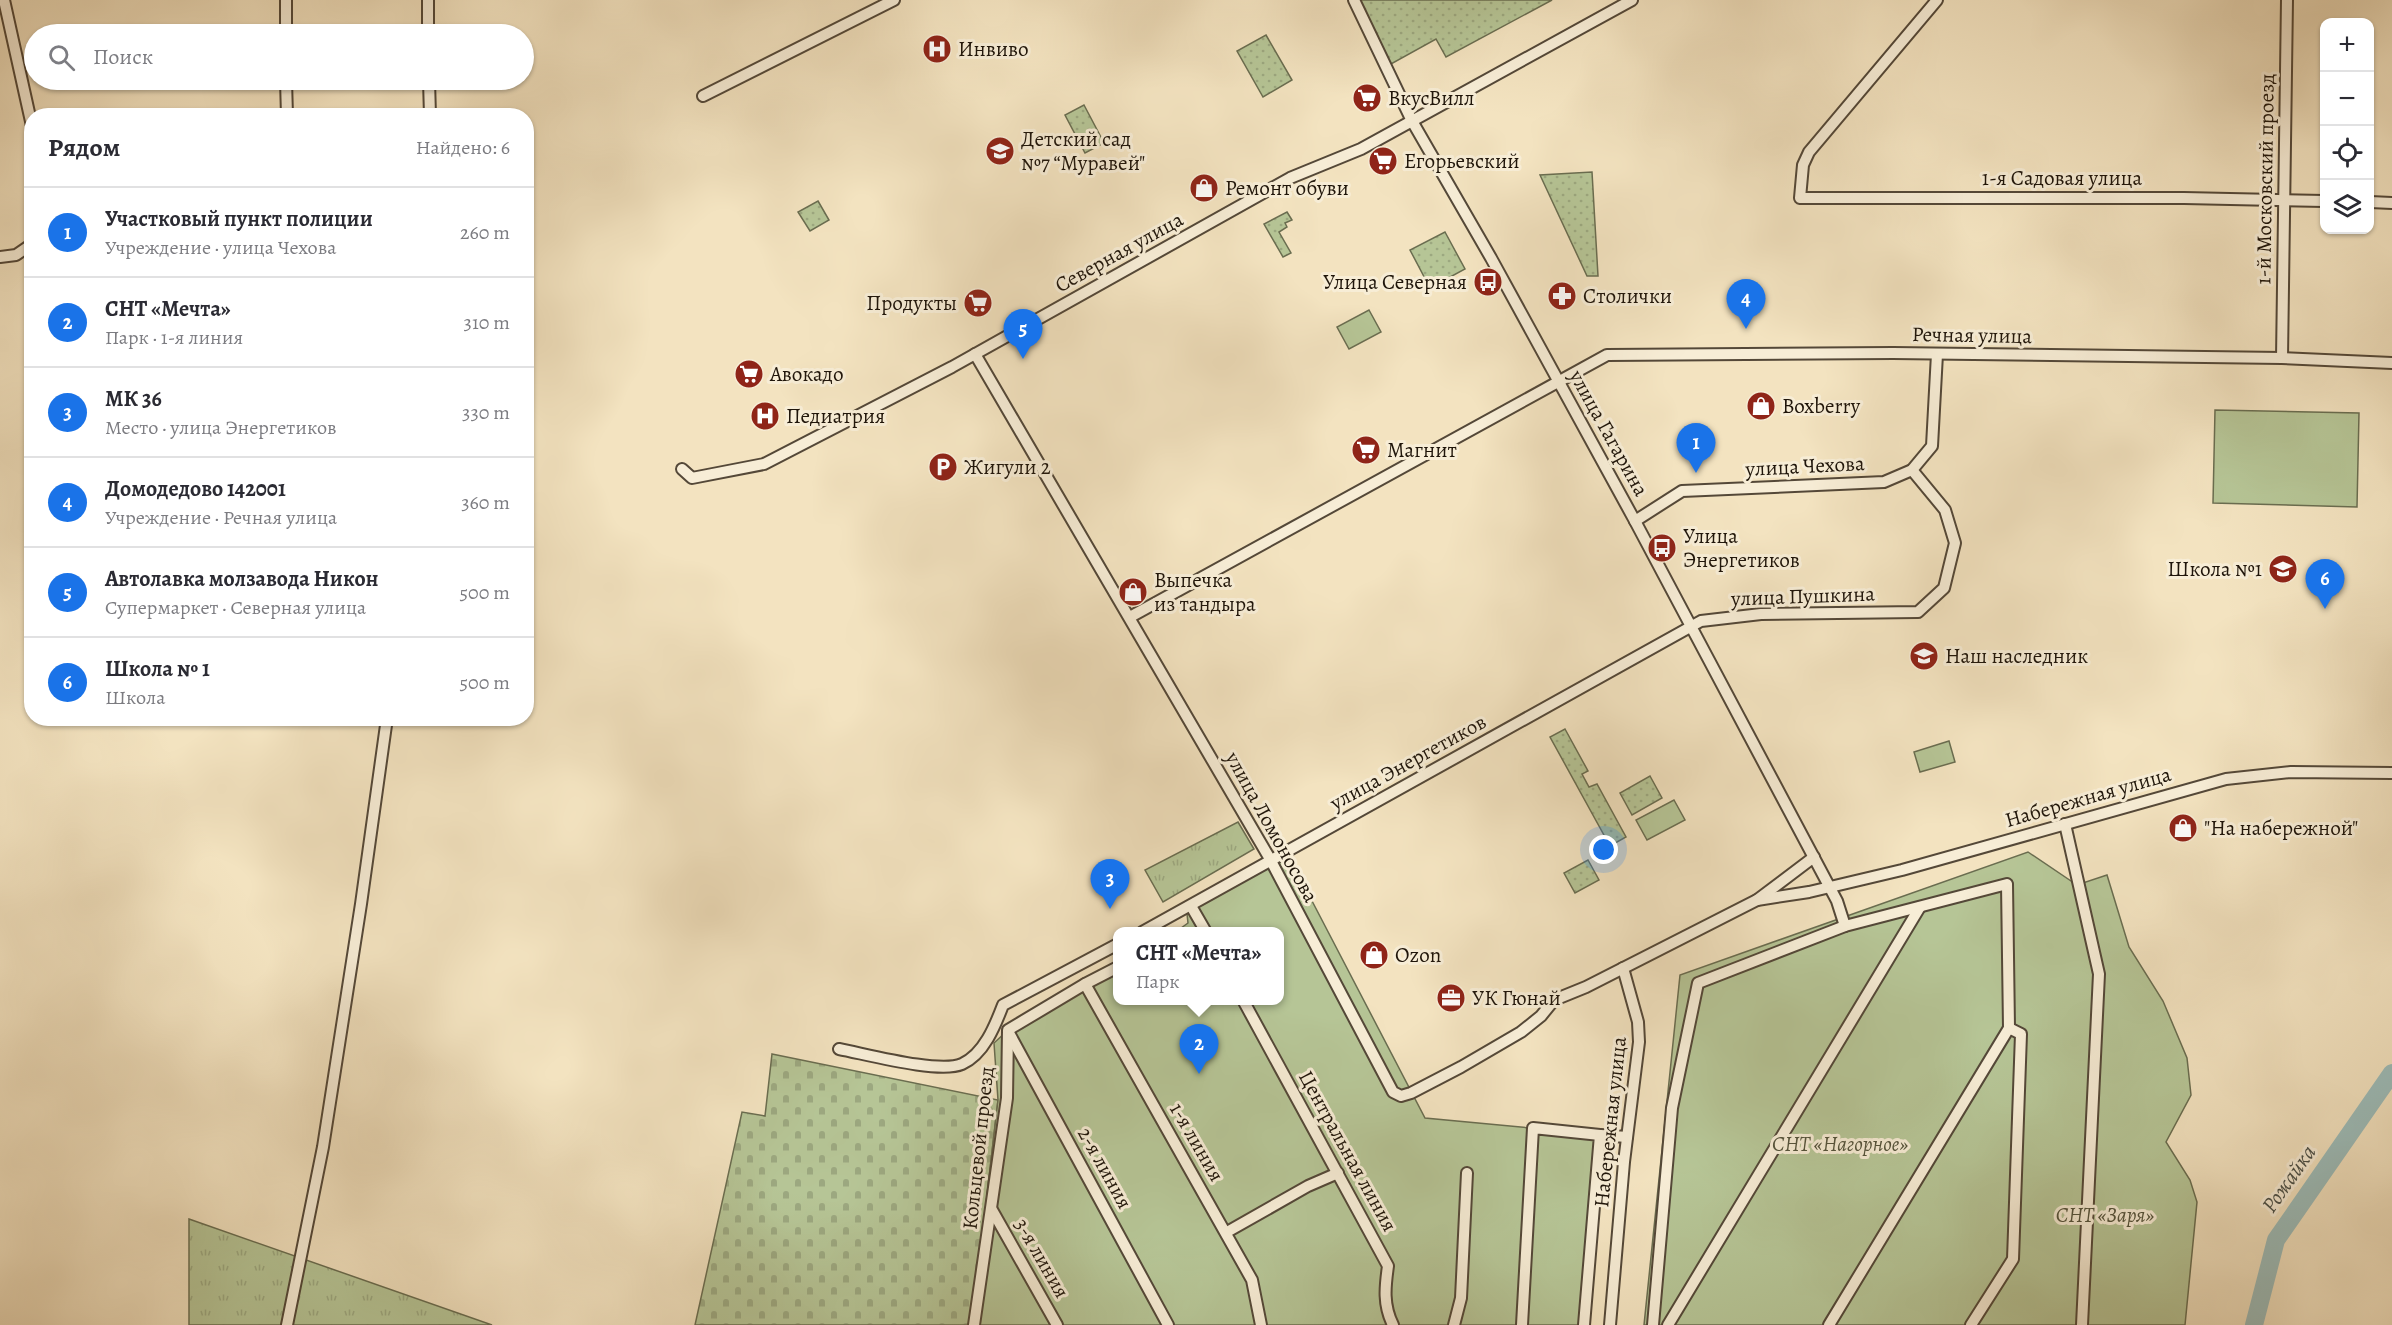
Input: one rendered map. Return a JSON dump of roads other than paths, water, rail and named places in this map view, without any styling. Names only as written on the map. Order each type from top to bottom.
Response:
[{"type":"street","points":[[4,0],[28,108]]},
{"type":"street","points":[[286,0],[286,24]]},
{"type":"street","points":[[428,0],[428,24]]},
{"type":"street","points":[[703,96],[894,0]]},
{"type":"street","name":"улица Гагарина","points":[[1354,0],[1412,121],[1491,258],[1635,521],[1814,857],[1845,926]]},
{"type":"street","name":"Северная улица","points":[[682,469],[692,478],[764,464],[975,354],[1290,178],[1361,149],[1632,0]]},
{"type":"street","name":"1-я Садовая улица","points":[[1937,0],[1809,152],[1803,165],[1800,198],[2320,201]]},
{"type":"street","name":"1-й Московский проезд","points":[[2282,358],[2288,0]]},
{"type":"street","points":[[286,90],[287,108]]},
{"type":"street","points":[[429,90],[430,108]]},
{"type":"street","points":[[2374,202],[2392,203]]},
{"type":"street","points":[[0,257],[16,255],[24,250]]},
{"type":"street","name":"улица Ломоносова","points":[[975,354],[1270,859],[1393,1092],[1401,1096],[1441,1078],[1521,1032],[1541,1016],[1554,1000],[1623,968]]},
{"type":"street","name":"Речная улица","points":[[1130,617],[1557,380],[1613,354],[1937,354],[2282,358],[2392,363]]},
{"type":"street","points":[[1912,470],[1932,446],[1937,354]]},
{"type":"street","name":"улица Чехова","points":[[1635,521],[1682,491],[1884,482],[1912,470]]},
{"type":"street","name":"улица Пушкина","points":[[1691,626],[1701,621],[1761,614],[1918,612],[1944,588],[1954,543],[1945,510],[1912,470]]},
{"type":"street","name":"улица Энергетиков","points":[[1151,927],[1691,626]]},
{"type":"street","points":[[286,1325],[323,1147],[386,726]]},
{"type":"street","name":"Набережная улица","points":[[1757,900],[1902,870],[2220,780],[2299,771],[2392,773]]},
{"type":"street","points":[[2066,824],[2098,974],[2082,1325]]},
{"type":"street","name":"Набережная улица","points":[[1610,1325],[1640,1032],[1623,968],[1757,900],[1814,857]]},
{"type":"street","points":[[1791,873],[1791,889],[1799,893]]},
{"type":"street","points":[[1653,1325],[1672,1108],[1698,983],[1845,926],[2007,884],[2009,1028],[1829,1325]]},
{"type":"street","points":[[1191,906],[1203,927]]},
{"type":"street","points":[[1668,1325],[1920,907]]},
{"type":"street","points":[[839,1049],[939,1067],[961,1064],[978,1053],[995,1027],[1003,1005],[1113,947]]},
{"type":"street","points":[[1008,1030],[1084,984],[1113,970]]},
{"type":"street","name":"1-я линия","points":[[1084,984],[1227,1232],[1252,1281],[1261,1325]]},
{"type":"street","name":"Центральная линия","points":[[1246,1005],[1388,1266],[1384,1293],[1388,1315],[1393,1325]]},
{"type":"street","points":[[1971,1325],[2013,1259],[2021,1034],[2009,1028]]},
{"type":"street","name":"Кольцевой проезд","points":[[974,1325],[1007,1098],[1008,1030]]},
{"type":"street","name":"2-я линия","points":[[1008,1030],[1168,1325]]},
{"type":"street","points":[[1522,1325],[1533,1128],[1628,1137]]},
{"type":"street","points":[[1584,1325],[1600,1135]]},
{"type":"street","points":[[1227,1232],[1308,1186],[1338,1173]]},
{"type":"street","points":[[1454,1325],[1461,1298],[1467,1173]]},
{"type":"street","name":"3-я линия","points":[[992,1210],[1057,1325]]},
{"type":"waterway","name":"Рожайка","points":[[2254,1325],[2276,1240],[2392,1073]]},
{"type":"place","name":"Инвиво","points":[[937,49]]},
{"type":"place","name":"ВкусВилл","points":[[1367,98]]},
{"type":"place","name":"Детский сад №7 “Муравей\"","points":[[1000,151]]},
{"type":"place","name":"Егорьевский","points":[[1383,161]]},
{"type":"place","name":"Ремонт обуви","points":[[1204,188]]},
{"type":"place","name":"Улица Северная","points":[[1488,282]]},
{"type":"place","name":"Столички","points":[[1562,296]]},
{"type":"place","name":"Продукты","points":[[978,303]]},
{"type":"place","name":"Домодедово 142001","points":[[1746,329]]},
{"type":"place","name":"Автолавка молзавода Никон","points":[[1023,359]]},
{"type":"place","name":"Авокадо","points":[[749,374]]},
{"type":"place","name":"Boxberry","points":[[1761,406]]},
{"type":"place","name":"Педиатрия","points":[[765,416]]},
{"type":"place","name":"Магнит","points":[[1366,450]]},
{"type":"place","name":"Жигули 2","points":[[943,467]]},
{"type":"place","name":"Участковый пункт полиции","points":[[1696,473]]},
{"type":"place","name":"Улица Энергетиков","points":[[1662,548]]},
{"type":"place","name":"Школа №1","points":[[2283,569]]},
{"type":"place","name":"Выпечка из тандыра","points":[[1133,592]]},
{"type":"place","name":"Школа № 1","points":[[2325,609]]},
{"type":"place","name":"Наш наследник","points":[[1924,656]]},
{"type":"place","name":"\"На набережной\"","points":[[2183,828]]},
{"type":"place","name":"МК 36","points":[[1110,909]]},
{"type":"place","name":"Ozon","points":[[1374,955]]},
{"type":"place","name":"УК Гюнай","points":[[1451,998]]},
{"type":"place","name":"СНТ «Мечта»","points":[[1199,1074]]},
{"type":"park label","name":"СНТ «Нагорное»","points":[[1840,1144]]},
{"type":"park label","name":"СНТ «Заря»","points":[[2105,1215]]}]
